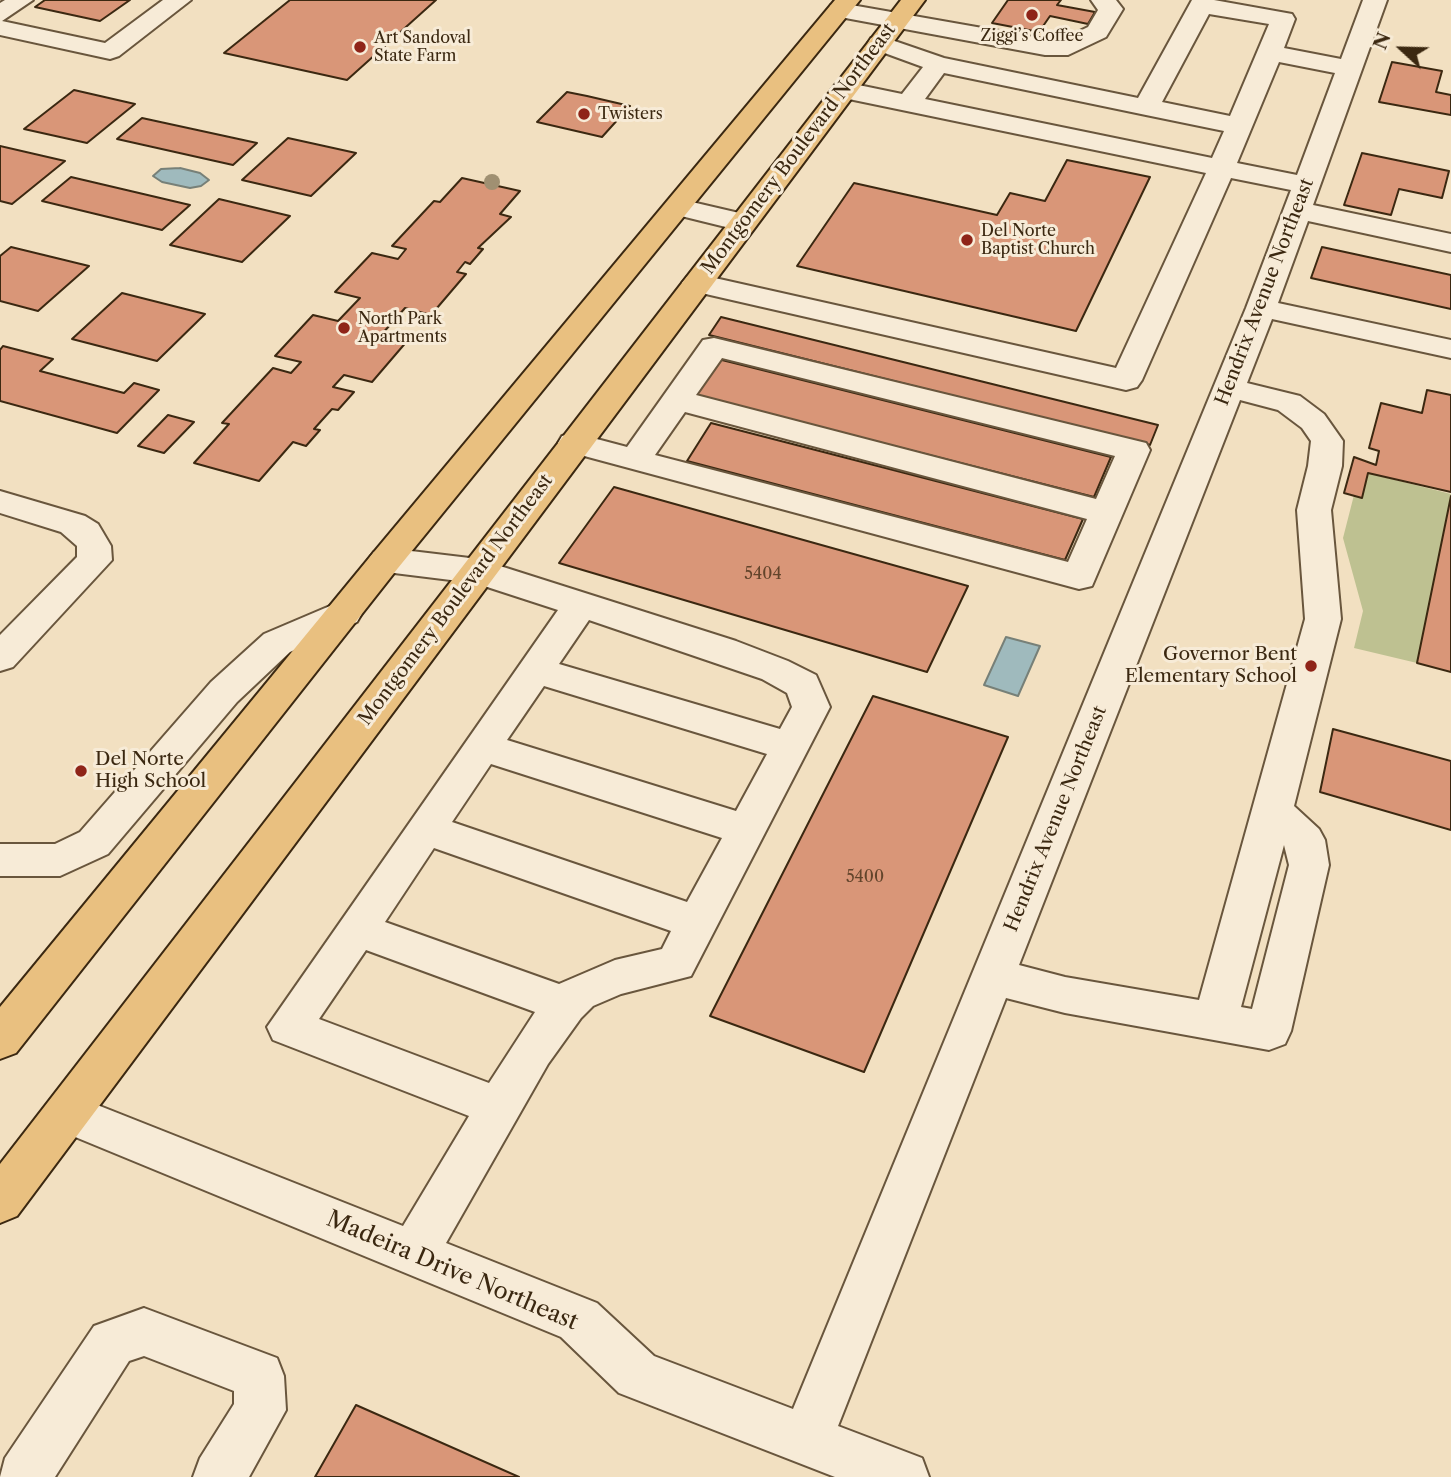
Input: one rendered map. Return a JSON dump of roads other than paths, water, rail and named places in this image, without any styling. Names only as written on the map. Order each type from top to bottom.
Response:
[{"type":"main road","points":[[0,1040],[386,560],[844,5]]},
{"type":"main road","name":"Montgomery Boulevard Northeast","points":[[0,1200],[896,21]]},
{"type":"street","points":[[0,14],[21,0]]},
{"type":"street","points":[[0,28],[110,51],[179,0]]},
{"type":"street","points":[[844,5],[896,21],[1045,47],[1068,47],[1097,32],[1111,9],[1103,0]]},
{"type":"street","name":"Hendrix Avenue Northeast","points":[[807,1439],[1261,308],[1375,0]]},
{"type":"street","points":[[697,283],[1126,380],[1222,167],[1283,19],[1200,5],[1146,107]]},
{"type":"street","points":[[896,21],[937,64],[1239,126]]},
{"type":"street","points":[[1270,53],[1350,68]]},
{"type":"street","points":[[909,103],[937,64]]},
{"type":"street","points":[[844,90],[1222,167],[1302,198],[1451,243]]},
{"type":"street","points":[[679,207],[742,222]]},
{"type":"street","points":[[1261,308],[1451,349]]},
{"type":"street","points":[[575,443],[635,460],[1079,577],[1134,450],[714,347],[635,460]]},
{"type":"street","points":[[1215,1022],[1323,619],[1314,510],[1325,466],[1326,441],[1313,421],[1289,403],[1229,388]]},
{"type":"street","points":[[677,400],[1107,513]]},
{"type":"street","points":[[0,502],[73,524],[86,532],[94,546],[94,560],[0,658]]},
{"type":"street","points":[[386,560],[478,571],[723,650],[775,670],[803,685],[811,707],[676,962],[615,978],[578,993],[566,1004],[532,1050],[414,1254]]},
{"type":"street","points":[[500,1107],[289,1027],[581,604]]},
{"type":"street","points":[[0,860],[60,860],[94,843],[224,692],[277,643],[344,613]]},
{"type":"street","points":[[535,670],[789,746]]},
{"type":"street","points":[[482,747],[746,830]]},
{"type":"street","points":[[992,976],[1065,995],[1269,1031],[1309,865],[1305,840],[1273,810]]},
{"type":"street","points":[[425,829],[697,923]]},
{"type":"street","points":[[356,929],[566,1004]]},
{"type":"street","name":"Madeira Drive Northeast","points":[[67,1113],[579,1320],[637,1375],[903,1477]]},
{"type":"street","points":[[24,1477],[112,1343],[144,1332],[259,1376],[260,1410],[219,1477]]},
{"type":"water","points":[[180,168],[200,173],[209,180],[201,186],[190,188],[162,182],[153,176],[161,169]]},
{"type":"water","points":[[1006,637],[1040,646],[1018,696],[984,685]]},
{"type":"place","name":"Ziggi’s Coffee","points":[[1032,15]]},
{"type":"place","name":"Art Sandoval State Farm","points":[[360,47]]},
{"type":"place","name":"Twisters","points":[[584,114]]},
{"type":"place","name":"Del Norte Baptist Church","points":[[967,240]]},
{"type":"place","name":"North Park Apartments","points":[[344,328]]},
{"type":"place","name":"Governor Bent Elementary School","points":[[1311,666]]},
{"type":"place","name":"Del Norte High School","points":[[81,771]]}]
